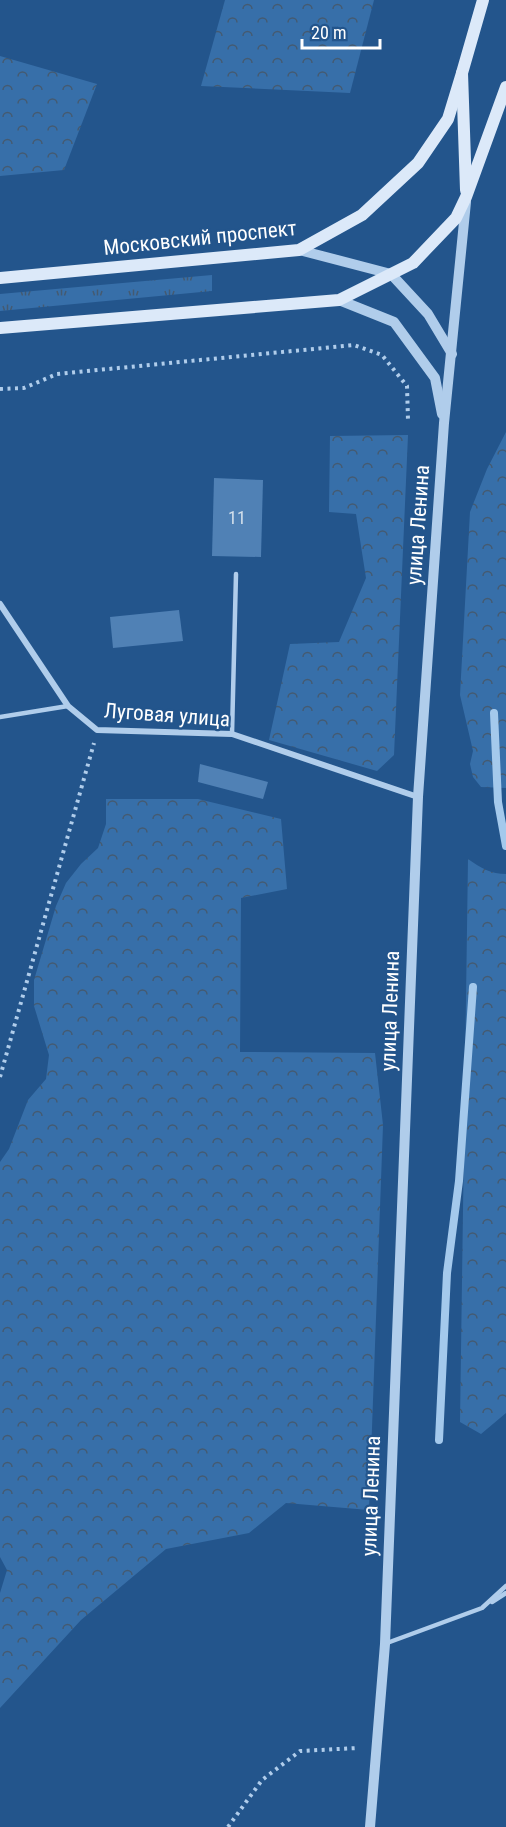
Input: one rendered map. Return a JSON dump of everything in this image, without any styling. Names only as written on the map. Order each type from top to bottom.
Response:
[{"type":"main road","name":"улица Ленина","points":[[466,197],[462,73],[483,0]]},
{"type":"main road","name":"Московский проспект","points":[[0,278],[299,250],[362,215],[418,163],[448,119],[462,73]]},
{"type":"main road","name":"улица Ленина","points":[[466,197],[506,87]]},
{"type":"main road","points":[[0,328],[339,300],[413,263],[456,218],[466,197]]},
{"type":"street","name":"улица Ленина","points":[[370,1827],[385,1644],[418,797],[444,423],[466,197]]},
{"type":"street","points":[[299,250],[391,274],[428,314],[452,354]]},
{"type":"street","points":[[339,300],[394,322],[435,378],[444,423]]},
{"type":"street","name":"Луговая улица","points":[[0,604],[68,706],[97,730],[232,734],[418,797]]},
{"type":"lane","points":[[232,734],[236,574]]},
{"type":"lane","points":[[0,717],[68,706]]},
{"type":"lane","points":[[482,1608],[506,1586]]},
{"type":"lane","points":[[385,1644],[482,1608],[506,1593]]},
{"type":"path","points":[[0,389],[24,388],[57,375],[354,345],[382,355],[407,386],[408,420]]},
{"type":"path","points":[[0,1077],[97,730]]},
{"type":"path","points":[[228,1827],[262,1780],[300,1751],[376,1747]]},
{"type":"green space","points":[[225,0],[374,0],[350,93],[201,86]]},
{"type":"green space","points":[[0,56],[97,84],[64,170],[0,176]]},
{"type":"green space","points":[[212,275],[212,291],[0,311],[0,294]]},
{"type":"green space","points":[[506,432],[506,788],[481,787],[473,777],[470,764],[473,751],[460,695],[470,512],[487,469]]},
{"type":"green space","points":[[408,435],[394,755],[377,771],[269,740],[290,644],[339,642],[366,578],[356,514],[329,512],[330,436]]},
{"type":"green space","points":[[106,799],[198,799],[281,819],[287,889],[241,898],[240,1052],[375,1053],[383,1125],[369,1510],[286,1503],[249,1533],[166,1549],[81,1620],[0,1708],[0,1593],[7,1570],[0,1557],[0,1162],[9,1149],[28,1100],[46,1079],[49,1055],[34,1006],[34,980],[56,906],[66,883],[98,848],[106,824]]},
{"type":"green space","points":[[468,859],[486,870],[506,874],[506,1413],[481,1434],[460,1422]]},
{"type":"building","points":[[214,478],[263,480],[261,557],[212,556]]},
{"type":"building","points":[[179,610],[183,641],[113,648],[110,617]]},
{"type":"building","points":[[200,764],[268,782],[263,799],[198,782]]},
{"type":"waterway","points":[[494,713],[498,802],[506,846]]},
{"type":"waterway","points":[[439,1440],[447,1273],[459,1181],[473,987]]}]
